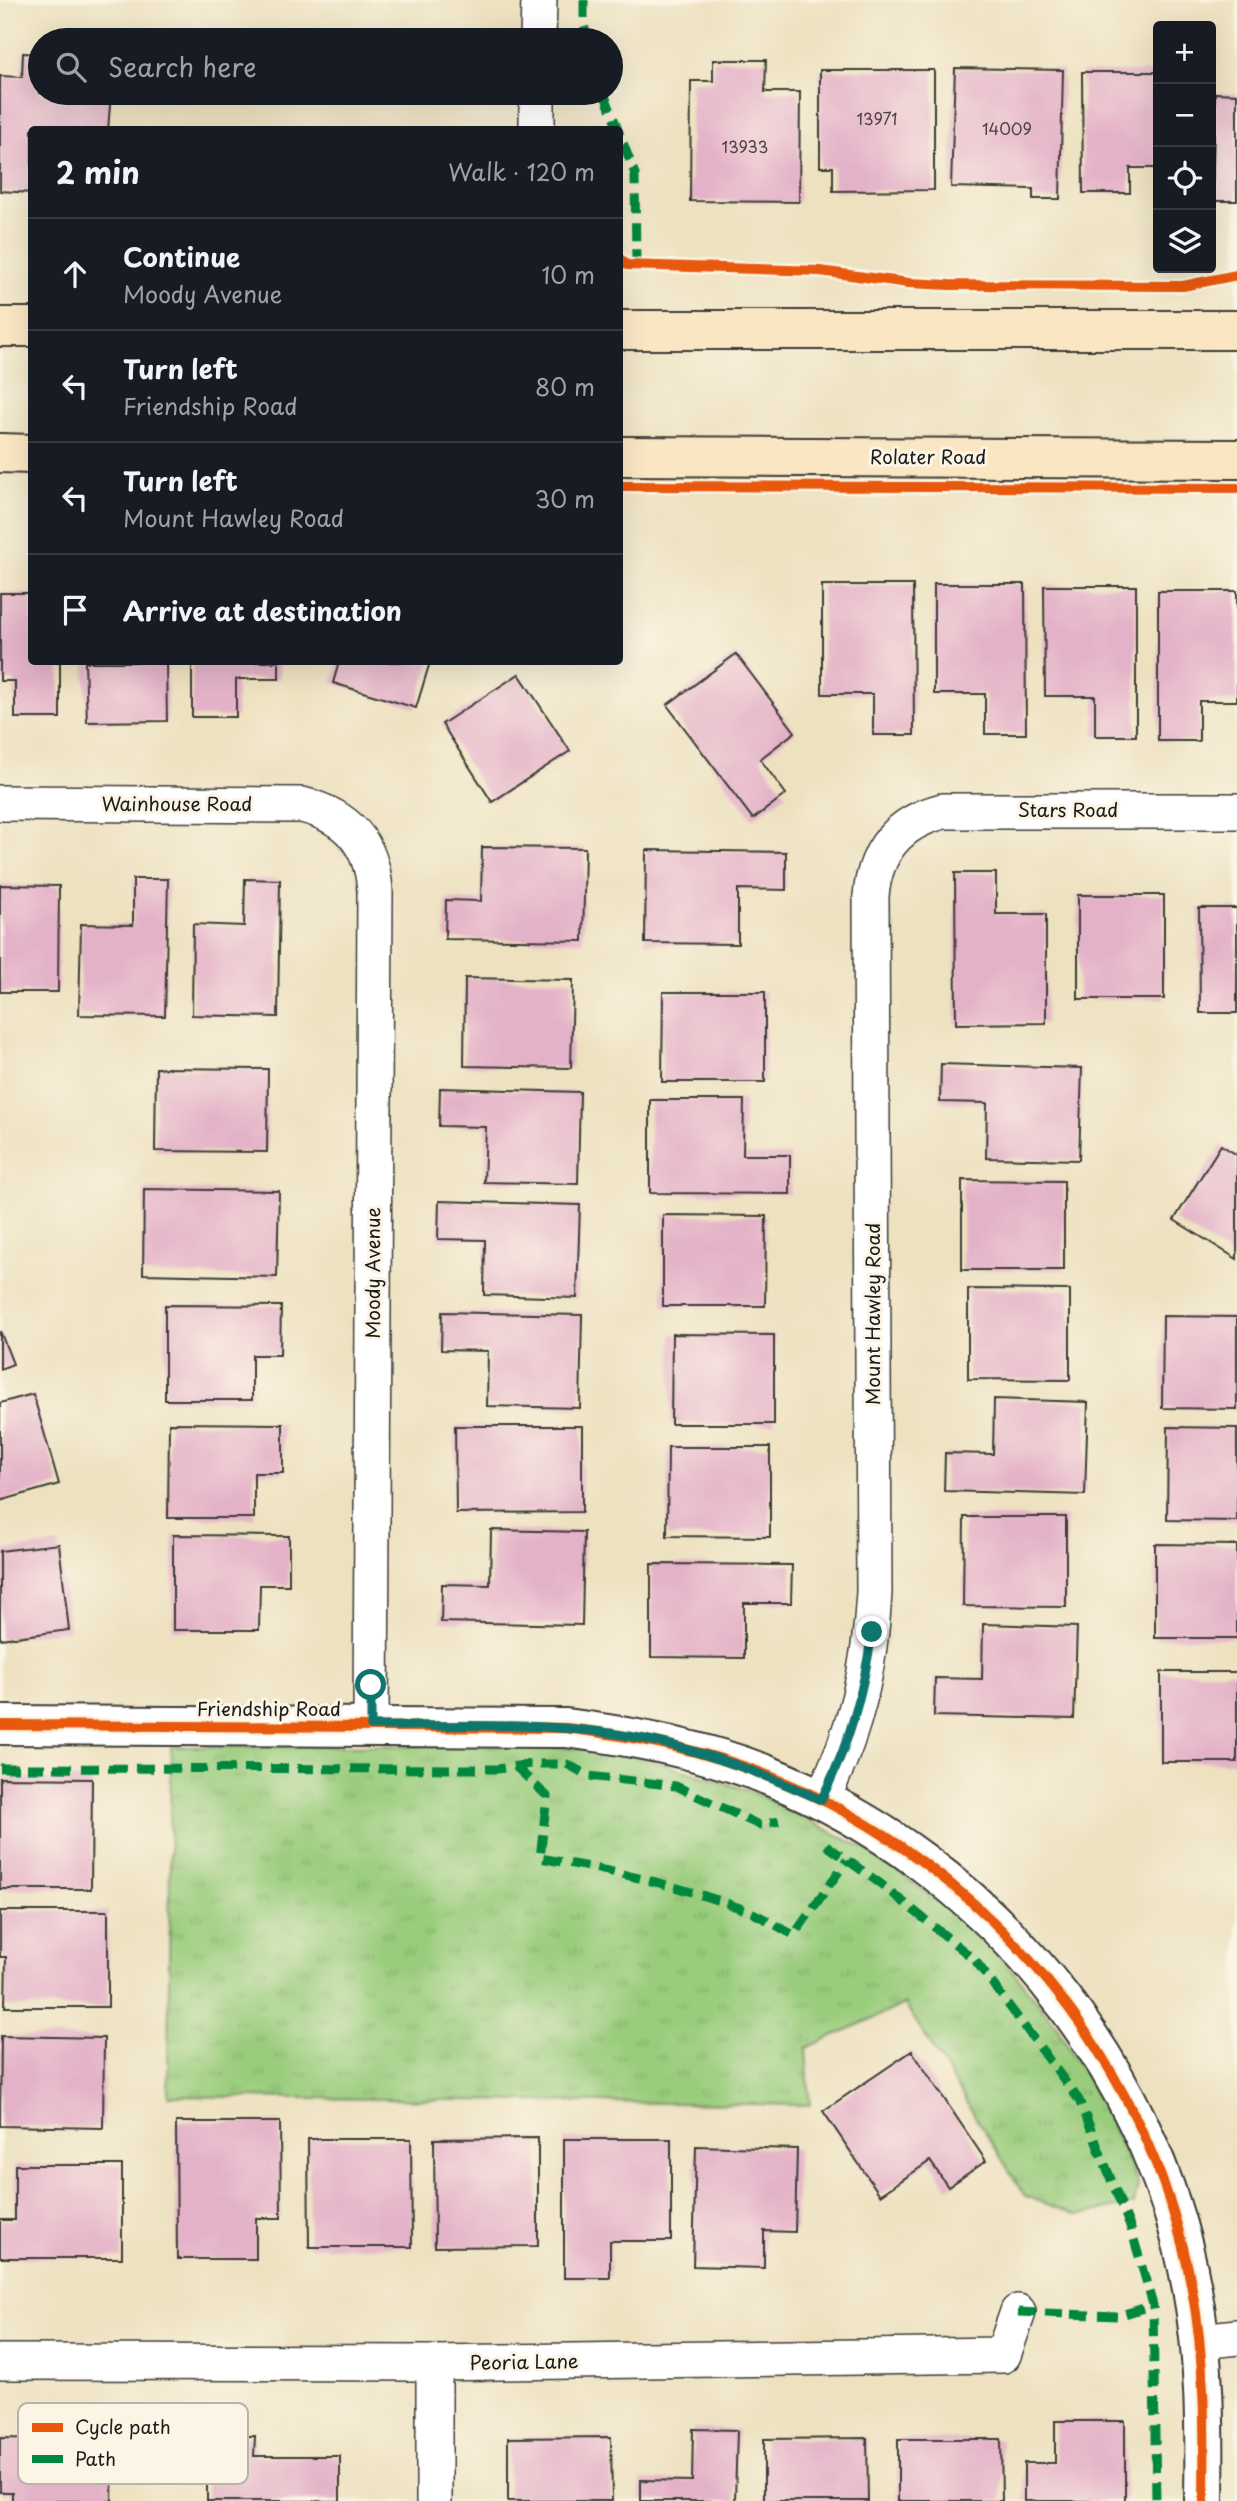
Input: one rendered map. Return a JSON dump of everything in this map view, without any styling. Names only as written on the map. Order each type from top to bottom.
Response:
[{"type":"main road","points":[[0,327],[28,327]]},
{"type":"main road","points":[[623,330],[1237,330]]},
{"type":"main road","points":[[0,453],[28,454]]},
{"type":"main road","name":"Rolater Road","points":[[623,456],[1237,459]]},
{"type":"street","points":[[538,28],[539,0]]},
{"type":"street","points":[[537,105],[537,126]]},
{"type":"street","name":"Wainhouse Road","points":[[0,803],[302,805],[327,813],[348,828]]},
{"type":"street","name":"Stars Road","points":[[904,829],[929,814],[958,809],[1237,811]]},
{"type":"street","name":"Moody Avenue","points":[[348,828],[358,838],[371,863],[375,891],[371,1726]]},
{"type":"street","name":"Mount Hawley Road","points":[[821,1800],[845,1748],[857,1711],[867,1672],[872,1632],[871,896],[880,859],[894,837],[904,829]]},
{"type":"street","name":"Friendship Road","points":[[0,1725],[539,1727],[619,1735],[722,1759],[773,1777],[879,1832],[954,1886],[1031,1960],[1064,2001],[1121,2090],[1160,2174],[1193,2289],[1219,2339],[1204,2386],[1204,2501]]},
{"type":"street","name":"Peoria Lane","points":[[0,2362],[434,2363],[1003,2355],[1018,2312]]},
{"type":"street","points":[[434,2363],[434,2501]]},
{"type":"green space","points":[[480,1745],[618,1750],[753,1792],[875,1854],[988,1940],[1056,2025],[1108,2116],[1138,2184],[1134,2204],[1077,2215],[1025,2196],[905,2004],[806,2048],[810,2105],[168,2096],[171,1747]]},
{"type":"building","points":[[23,53],[28,53],[28,105],[110,105],[108,126],[28,126],[28,193],[0,191],[0,76],[22,77]]},
{"type":"building","points":[[713,60],[766,60],[765,92],[800,92],[799,202],[690,201],[691,81],[713,81]]},
{"type":"building","points":[[955,68],[1063,70],[1060,199],[1033,199],[1033,189],[951,187]]},
{"type":"building","points":[[820,70],[934,70],[934,190],[833,191],[833,167],[820,167]]},
{"type":"building","points":[[1082,72],[1153,72],[1153,168],[1130,168],[1130,193],[1083,193]]},
{"type":"building","points":[[1216,93],[1237,94],[1237,201],[1216,201]]},
{"type":"building","points":[[934,584],[1025,584],[1026,734],[985,734],[985,694],[934,694]]},
{"type":"building","points":[[822,585],[913,585],[914,735],[873,735],[873,694],[822,694]]},
{"type":"building","points":[[1044,586],[1136,586],[1136,736],[1095,736],[1095,696],[1045,696]]},
{"type":"building","points":[[1158,591],[1237,591],[1237,701],[1199,701],[1199,741],[1158,741]]},
{"type":"building","points":[[0,593],[28,593],[28,665],[60,665],[60,718],[15,718],[15,681],[0,681]]},
{"type":"building","points":[[736,654],[795,732],[760,759],[786,794],[753,819],[667,705]]},
{"type":"building","points":[[85,665],[166,665],[167,721],[87,722]]},
{"type":"building","points":[[192,665],[279,665],[279,679],[236,679],[236,717],[192,717]]},
{"type":"building","points":[[338,665],[429,665],[416,708],[333,683]]},
{"type":"building","points":[[519,674],[570,751],[492,802],[442,724]]},
{"type":"building","points":[[482,847],[585,848],[583,941],[445,939],[446,900],[481,901]]},
{"type":"building","points":[[646,850],[786,852],[786,890],[738,889],[738,944],[645,943]]},
{"type":"building","points":[[955,873],[996,873],[996,914],[1046,914],[1046,1023],[956,1024]]},
{"type":"building","points":[[133,879],[168,879],[165,1016],[79,1015],[81,924],[133,925]]},
{"type":"building","points":[[245,879],[280,880],[278,1017],[192,1015],[193,924],[244,926]]},
{"type":"building","points":[[0,885],[59,886],[58,992],[0,992]]},
{"type":"building","points":[[1078,895],[1164,895],[1164,999],[1078,999]]},
{"type":"building","points":[[1199,908],[1237,908],[1237,1013],[1200,1013]]},
{"type":"building","points":[[465,978],[573,980],[571,1068],[464,1066]]},
{"type":"building","points":[[663,992],[765,992],[765,1082],[662,1082]]},
{"type":"building","points":[[941,1064],[1082,1068],[1079,1160],[986,1158],[987,1103],[940,1102]]},
{"type":"building","points":[[156,1068],[268,1069],[267,1152],[155,1151]]},
{"type":"building","points":[[440,1088],[580,1092],[578,1184],[484,1182],[486,1127],[439,1126]]},
{"type":"building","points":[[650,1100],[744,1100],[743,1155],[790,1155],[790,1194],[650,1193]]},
{"type":"building","points":[[1221,1145],[1237,1155],[1237,1259],[1174,1220]]},
{"type":"building","points":[[962,1180],[1064,1181],[1064,1270],[962,1270]]},
{"type":"building","points":[[144,1189],[279,1191],[277,1277],[143,1274]]},
{"type":"building","points":[[439,1201],[580,1205],[577,1298],[484,1295],[485,1240],[438,1239]]},
{"type":"building","points":[[663,1215],[766,1216],[765,1306],[663,1306]]},
{"type":"building","points":[[968,1289],[1070,1290],[1070,1380],[968,1379]]},
{"type":"building","points":[[165,1305],[281,1306],[280,1355],[252,1355],[252,1400],[165,1400]]},
{"type":"building","points":[[442,1312],[582,1315],[580,1408],[487,1406],[488,1351],[441,1350]]},
{"type":"building","points":[[1163,1316],[1237,1317],[1237,1409],[1162,1408]]},
{"type":"building","points":[[0,1331],[13,1364],[0,1369]]},
{"type":"building","points":[[672,1334],[774,1335],[774,1424],[671,1424]]},
{"type":"building","points":[[33,1394],[59,1484],[0,1501],[0,1403]]},
{"type":"building","points":[[994,1399],[1088,1402],[1085,1495],[944,1491],[945,1453],[993,1454]]},
{"type":"building","points":[[169,1423],[283,1424],[283,1473],[254,1473],[254,1518],[168,1518]]},
{"type":"building","points":[[455,1426],[582,1426],[582,1512],[456,1513]]},
{"type":"building","points":[[1168,1427],[1237,1428],[1237,1521],[1167,1520]]},
{"type":"building","points":[[668,1447],[770,1447],[770,1537],[667,1536]]},
{"type":"building","points":[[964,1517],[1066,1517],[1066,1607],[963,1606]]},
{"type":"building","points":[[491,1530],[584,1532],[582,1625],[441,1622],[442,1584],[490,1585]]},
{"type":"building","points":[[173,1535],[289,1536],[289,1585],[260,1585],[259,1630],[173,1630]]},
{"type":"building","points":[[59,1544],[69,1630],[0,1639],[0,1551]]},
{"type":"building","points":[[1155,1544],[1237,1545],[1237,1638],[1155,1638]]},
{"type":"building","points":[[651,1564],[792,1565],[791,1603],[744,1603],[744,1658],[651,1657]]},
{"type":"building","points":[[983,1624],[1077,1627],[1074,1719],[934,1716],[935,1678],[982,1679]]},
{"type":"building","points":[[1161,1672],[1237,1672],[1237,1762],[1161,1762]]},
{"type":"building","points":[[0,1778],[92,1779],[91,1889],[0,1889]]},
{"type":"building","points":[[0,1911],[108,1911],[108,2007],[5,2007],[6,1957],[0,1957]]},
{"type":"building","points":[[1,2036],[104,2038],[103,2128],[0,2126]]},
{"type":"building","points":[[912,2051],[986,2161],[948,2187],[930,2161],[880,2195],[823,2111]]},
{"type":"building","points":[[176,2122],[280,2122],[281,2218],[256,2218],[256,2259],[177,2259]]},
{"type":"building","points":[[538,2138],[538,2246],[435,2247],[434,2139]]},
{"type":"building","points":[[308,2139],[411,2139],[412,2247],[309,2247]]},
{"type":"building","points":[[564,2139],[671,2139],[671,2241],[610,2241],[610,2278],[564,2278]]},
{"type":"building","points":[[696,2146],[797,2149],[795,2232],[764,2231],[764,2268],[693,2266]]},
{"type":"building","points":[[15,2165],[122,2165],[122,2258],[0,2258],[0,2220],[15,2220]]},
{"type":"building","points":[[1055,2421],[1125,2421],[1125,2501],[1024,2501],[1024,2463],[1055,2463]]},
{"type":"building","points":[[693,2429],[737,2430],[735,2501],[641,2501],[641,2480],[692,2481]]},
{"type":"building","points":[[248,2436],[255,2436],[254,2456],[340,2456],[340,2501],[207,2501],[207,2484],[248,2484]]},
{"type":"building","points":[[611,2437],[612,2501],[508,2501],[508,2438]]},
{"type":"building","points":[[0,2438],[18,2438],[18,2484],[112,2484],[112,2501],[12,2501],[12,2492],[0,2492]]},
{"type":"building","points":[[867,2438],[868,2501],[764,2501],[764,2439]]},
{"type":"building","points":[[898,2439],[1001,2439],[1002,2501],[898,2501]]},
{"type":"marked path","points":[[584,0],[585,28]]},
{"type":"marked path","points":[[609,105],[617,126]]},
{"type":"marked path","points":[[623,143],[635,174],[636,265]]},
{"type":"marked path","points":[[0,1768],[497,1769],[530,1764],[567,1764],[589,1776],[676,1786],[759,1825],[779,1821]]},
{"type":"marked path","points":[[516,1767],[547,1796],[540,1858],[618,1873],[695,1893],[751,1912],[794,1935],[847,1860]]},
{"type":"marked path","points":[[826,1845],[881,1884],[975,1960],[1079,2100],[1131,2229],[1153,2305],[1156,2501]]},
{"type":"marked path","points":[[1018,2312],[1118,2316],[1153,2305]]},
{"type":"cycle path","points":[[623,262],[627,265],[820,271],[909,283],[949,285],[1183,286],[1237,275]]},
{"type":"cycle path","points":[[623,486],[1237,488]]},
{"type":"cycle path","points":[[0,1725],[566,1728],[645,1740],[722,1759],[772,1777],[850,1815],[922,1862],[988,1917],[1047,1980],[1098,2050],[1139,2125],[1171,2205],[1192,2289],[1202,2368],[1204,2501]]},
{"type":"route","points":[[371,1685],[371,1726],[512,1726],[566,1728],[619,1735],[722,1759],[773,1777],[821,1800],[845,1748],[857,1711],[867,1672],[872,1632]]}]
